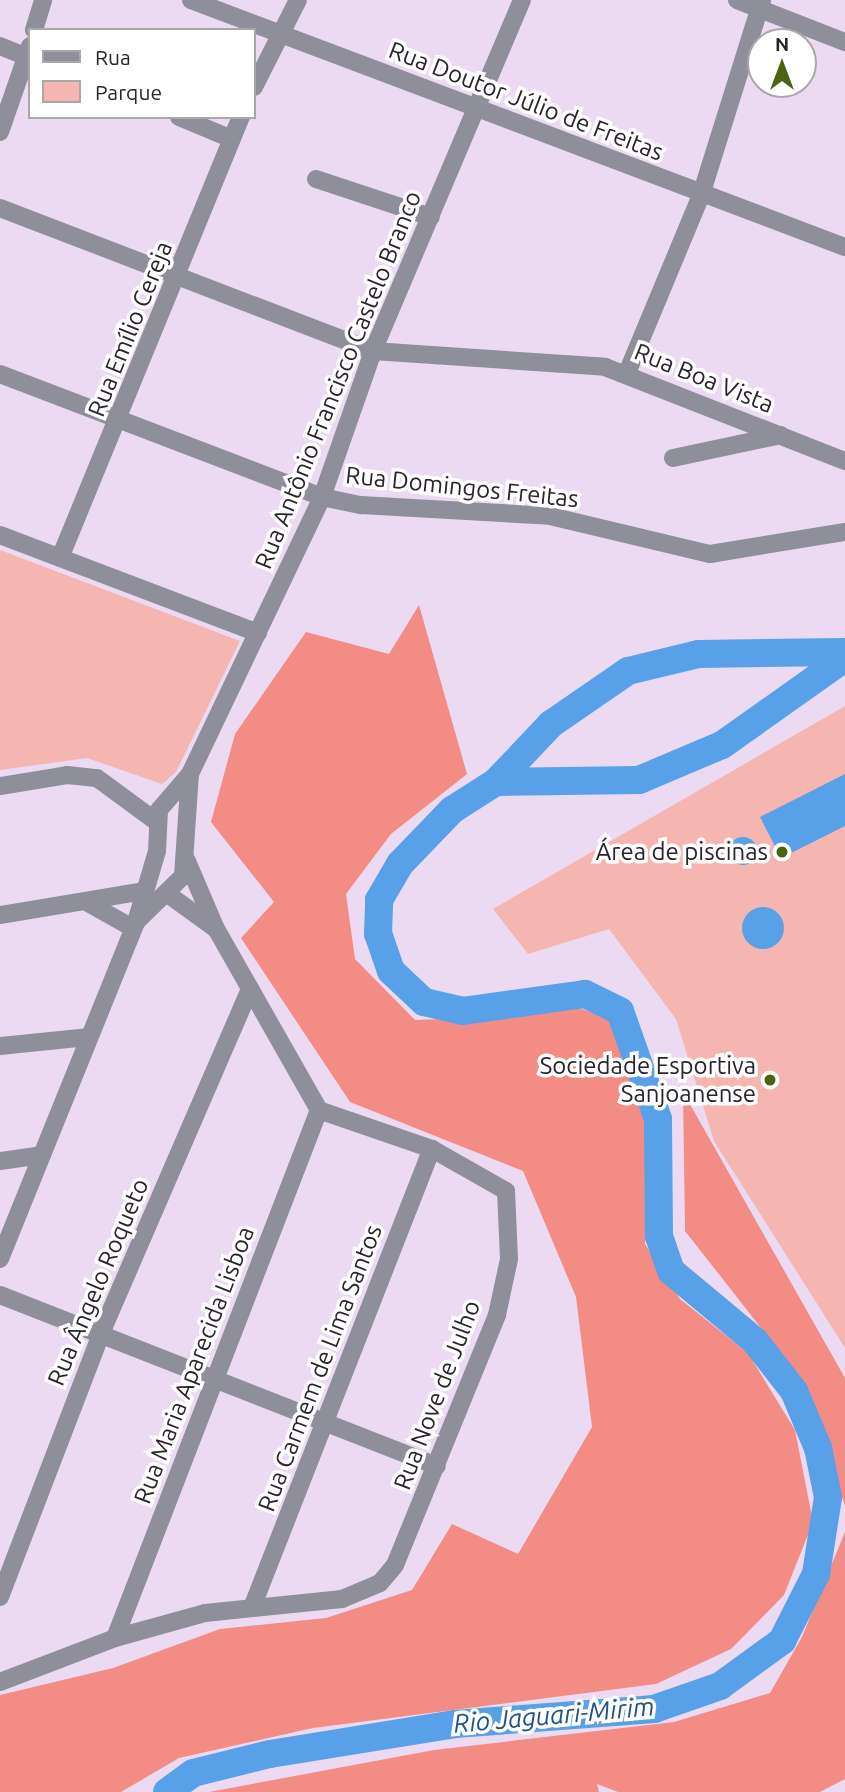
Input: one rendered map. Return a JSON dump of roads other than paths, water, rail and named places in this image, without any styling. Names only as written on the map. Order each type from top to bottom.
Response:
[{"type":"street","points":[[35,28],[43,0]]},
{"type":"street","name":"Rua Doutor Júlio de Freitas","points":[[191,0],[845,247]]},
{"type":"street","points":[[256,83],[277,33],[298,0]]},
{"type":"street","name":"Rua Antônio Francisco Castelo Branco","points":[[0,1259],[134,925],[157,851],[158,823],[164,800],[190,774],[322,496],[373,351],[522,0]]},
{"type":"street","points":[[737,0],[762,5],[845,42]]},
{"type":"street","points":[[628,373],[701,194],[762,5]]},
{"type":"street","points":[[0,46],[28,54]]},
{"type":"street","points":[[0,132],[28,57]]},
{"type":"street","points":[[184,119],[232,139]]},
{"type":"street","name":"Rua Emílio Cereja","points":[[60,558],[179,275],[240,119]]},
{"type":"street","points":[[316,180],[431,217]]},
{"type":"street","name":"Rua Boa Vista","points":[[0,208],[373,351],[628,373],[845,461]]},
{"type":"street","name":"Rua Domingos Freitas","points":[[0,374],[322,496],[360,505],[550,516],[710,554],[845,532]]},
{"type":"street","points":[[673,458],[781,435]]},
{"type":"street","points":[[0,535],[258,633]]},
{"type":"street","name":"Rua Antônio Francisco Castelo Branco","points":[[134,925],[169,895],[187,861],[190,774]]},
{"type":"street","points":[[0,786],[82,775],[119,791],[164,800]]},
{"type":"street","points":[[119,791],[158,823]]},
{"type":"street","points":[[187,861],[216,929],[319,1110]]},
{"type":"street","points":[[0,915],[88,903],[145,891]]},
{"type":"street","points":[[169,895],[216,929]]},
{"type":"street","points":[[88,903],[134,925]]},
{"type":"street","name":"Rua Ângelo Roqueto","points":[[0,1597],[102,1331],[250,989]]},
{"type":"street","points":[[0,1046],[88,1037]]},
{"type":"street","name":"Rua Nove de Julho","points":[[0,1682],[115,1638],[253,1605],[342,1600],[380,1583],[437,1466],[497,1315],[511,1208],[493,1178],[432,1149],[319,1110]]},
{"type":"street","name":"Rua Maria Aparecida Lisboa","points":[[115,1638],[319,1110]]},
{"type":"street","name":"Rua Carmem de Lima Santos","points":[[253,1605],[432,1149]]},
{"type":"street","points":[[0,1161],[42,1155]]},
{"type":"street","points":[[0,1295],[102,1331],[437,1466]]},
{"type":"water","points":[[845,774],[845,826],[781,858],[760,817]]},
{"type":"water","points":[[743,837],[753,841],[757,851],[753,861],[743,865],[733,861],[729,851],[733,841]]},
{"type":"water","points":[[763,907],[778,913],[784,928],[778,943],[763,949],[748,943],[742,928],[748,913]]},
{"type":"waterway","points":[[496,782],[551,724],[628,671],[699,654],[845,652]]},
{"type":"waterway","name":"Rio Jaguari-Mirim","points":[[167,1792],[193,1773],[270,1754],[455,1724],[654,1709],[720,1686],[782,1641],[816,1574],[828,1497],[818,1448],[794,1391],[755,1341],[671,1271],[659,1237],[658,1119],[620,1011],[585,994],[463,1011],[424,1002],[391,971],[378,934],[379,900],[400,864],[452,810],[496,782],[639,780],[722,745],[845,658]]},
{"type":"place","name":"Área de piscinas","points":[[782,852]]},
{"type":"place","name":"Sociedade Esportiva Sanjoanense","points":[[770,1080]]}]
